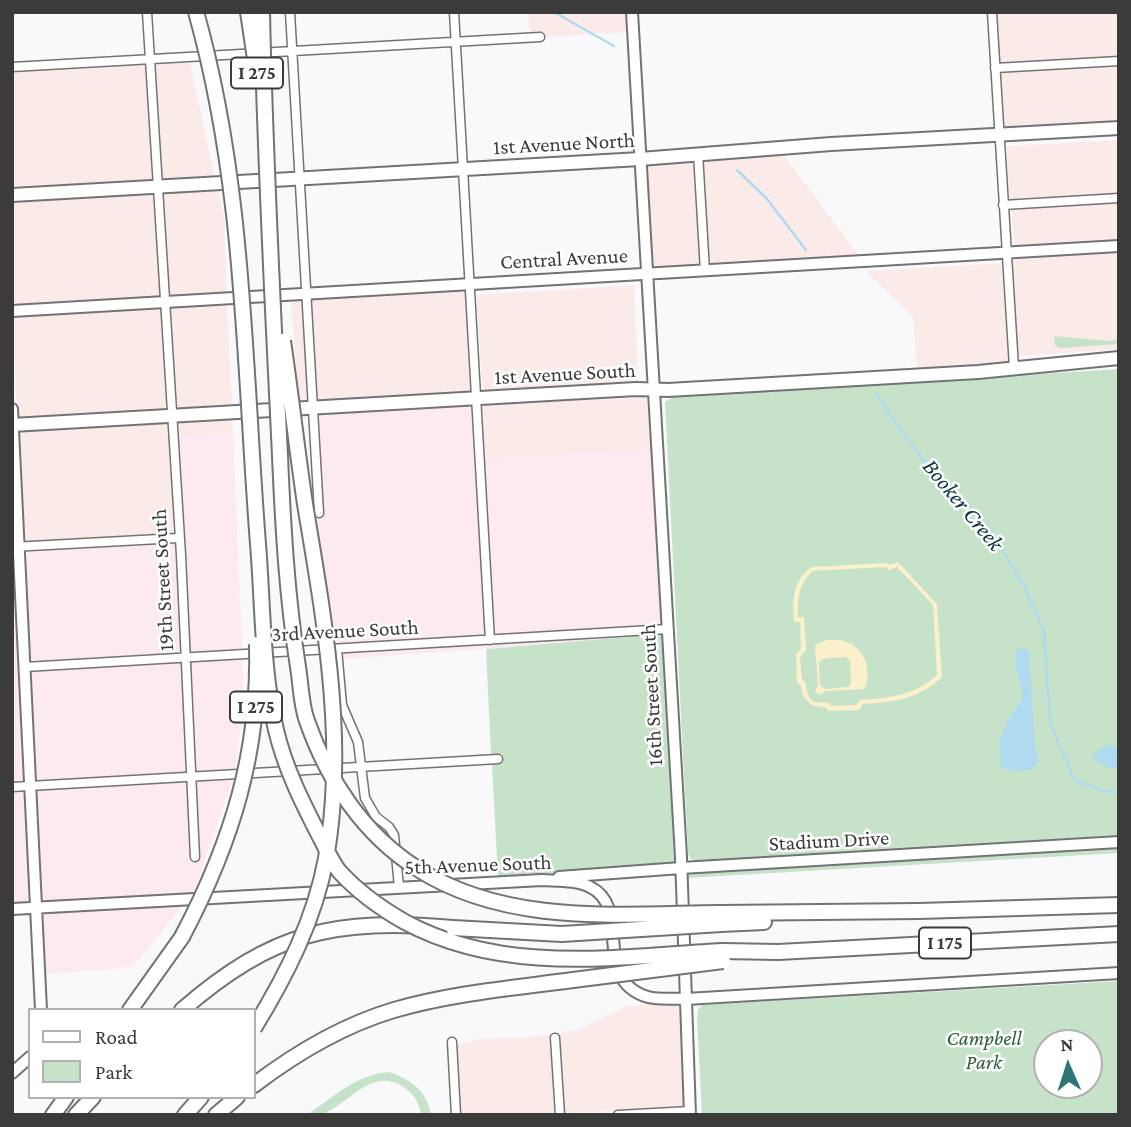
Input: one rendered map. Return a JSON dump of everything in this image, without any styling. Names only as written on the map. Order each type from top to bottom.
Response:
[{"type":"highway","points":[[187,12],[209,71]]},
{"type":"highway","name":"I 275","points":[[131,1008],[182,937],[212,877],[229,835],[240,795],[256,713],[252,464],[246,343],[232,190],[220,115],[196,12]]},
{"type":"highway","name":"I 275","points":[[247,12],[265,133],[271,256],[326,643],[334,788],[326,860],[312,909],[289,968],[256,1025]]},
{"type":"highway","points":[[262,12],[265,133]]},
{"type":"highway","points":[[271,256],[290,622],[306,718],[321,755],[353,810],[375,834],[418,869],[491,901],[525,908],[597,915],[720,919]]},
{"type":"highway","points":[[252,464],[268,679],[276,729],[290,778],[337,869],[368,898],[406,922],[450,941],[484,951],[566,960],[722,956]]},
{"type":"highway","name":"I 175","points":[[720,919],[1119,905]]},
{"type":"highway","points":[[184,1008],[215,981],[247,961],[286,942],[334,928],[404,924],[562,934],[720,919]]},
{"type":"highway","name":"I 175","points":[[722,956],[1117,935]]},
{"type":"highway","points":[[256,1083],[284,1062],[327,1038],[393,1011],[433,1001],[722,956]]},
{"type":"highway","points":[[53,1115],[65,1099]]},
{"type":"highway","points":[[76,1115],[91,1099]]},
{"type":"highway","points":[[185,1115],[199,1099]]},
{"type":"highway","points":[[216,1115],[235,1099]]},
{"type":"main road","name":"1st Avenue North","points":[[12,195],[1119,128]]},
{"type":"main road","name":"1st Avenue South","points":[[13,425],[654,390],[1014,368],[1119,358]]},
{"type":"street","name":"19th Street South","points":[[147,12],[195,857]]},
{"type":"street","points":[[290,12],[319,513]]},
{"type":"street","points":[[454,12],[490,640]]},
{"type":"street","name":"16th Street South","points":[[632,12],[681,868],[690,1113]]},
{"type":"street","points":[[992,12],[1014,368]]},
{"type":"street","points":[[12,68],[540,37]]},
{"type":"street","points":[[995,68],[1119,61]]},
{"type":"street","points":[[698,153],[705,271]]},
{"type":"street","points":[[1003,205],[1119,198]]},
{"type":"street","name":"Central Avenue","points":[[12,311],[1119,246]]},
{"type":"street","points":[[12,409],[16,547],[25,667],[41,1008]]},
{"type":"street","points":[[16,547],[178,538]]},
{"type":"street","name":"3rd Avenue South","points":[[25,667],[668,629]]},
{"type":"street","points":[[337,649],[342,705],[358,742],[363,767],[363,788],[370,809],[394,835],[399,887]]},
{"type":"street","points":[[12,787],[498,759]]},
{"type":"street","name":"Stadium Drive","points":[[542,880],[583,874],[1119,842]]},
{"type":"street","name":"5th Avenue South","points":[[12,909],[542,880],[581,884],[601,893],[610,909],[615,963],[627,983],[648,997],[686,999],[1119,973]]},
{"type":"street","points":[[555,1038],[560,1115]]},
{"type":"street","points":[[452,1042],[456,1115]]},
{"type":"street","points":[[12,1073],[28,1060]]},
{"type":"street","points":[[618,1115],[690,1113]]},
{"type":"shaded area","points":[[528,12],[628,12],[629,32],[544,37],[544,32],[530,33]]},
{"type":"shaded area","points":[[1119,12],[1119,56],[999,63],[996,13]]},
{"type":"shaded area","points":[[190,62],[215,179],[162,182],[155,64]]},
{"type":"shaded area","points":[[147,64],[154,182],[12,190],[12,72]]},
{"type":"shaded area","points":[[1119,66],[1119,123],[1003,130],[999,72]]},
{"type":"shaded area","points":[[1119,140],[1119,193],[1010,200],[1006,146]]},
{"type":"shaded area","points":[[783,154],[860,257],[709,266],[703,160]]},
{"type":"shaded area","points":[[694,160],[701,266],[651,269],[645,164]]},
{"type":"shaded area","points":[[217,188],[224,218],[227,294],[169,297],[163,191]]},
{"type":"shaded area","points":[[154,191],[161,298],[12,306],[12,200]]},
{"type":"shaded area","points":[[1119,202],[1119,241],[1014,246],[1011,209]]},
{"type":"shaded area","points":[[1119,251],[1119,349],[1018,356],[1012,262],[1018,257]]},
{"type":"shaded area","points":[[1002,263],[1008,363],[917,367],[913,317],[866,271]]},
{"type":"shaded area","points":[[634,285],[638,381],[492,392],[483,388],[476,295]]},
{"type":"shaded area","points":[[466,289],[472,394],[316,403],[310,298]]},
{"type":"shaded area","points":[[291,299],[302,299],[308,403],[299,404]]},
{"type":"shaded area","points":[[227,303],[232,408],[176,411],[170,306]]},
{"type":"shaded area","points":[[162,307],[167,412],[17,420],[12,315]]},
{"type":"shaded area","points":[[650,393],[653,450],[486,458],[483,403]]},
{"type":"shaded area","points":[[472,403],[486,635],[336,644],[315,518],[323,517],[317,412]]},
{"type":"shaded area","points":[[480,403],[483,403],[487,457],[653,450],[663,625],[494,635]]},
{"type":"shaded area","points":[[232,417],[233,433],[179,437],[184,538],[176,420]]},
{"type":"shaded area","points":[[168,421],[174,533],[23,542],[20,429]]},
{"type":"shaded area","points":[[233,433],[242,649],[189,653],[179,437]]},
{"type":"shaded area","points":[[175,542],[181,653],[29,662],[24,553]]},
{"type":"shaded area","points":[[12,551],[15,551],[25,782],[12,783]]},
{"type":"shaded area","points":[[643,635],[620,639],[342,659],[342,653]]},
{"type":"shaded area","points":[[242,659],[244,709],[234,770],[195,772],[189,662]]},
{"type":"shaded area","points":[[181,662],[187,772],[33,781],[30,671]]},
{"type":"shaded area","points":[[233,779],[193,894],[40,903],[34,790],[188,782],[191,861],[199,862],[196,781]]},
{"type":"shaded area","points":[[26,791],[32,903],[12,904],[12,792]]},
{"type":"shaded area","points":[[184,904],[133,967],[44,974],[41,912]]},
{"type":"shaded area","points":[[682,1003],[686,1107],[564,1113],[559,1033],[578,1030],[625,1007]]},
{"type":"shaded area","points":[[551,1034],[556,1113],[460,1115],[456,1045],[481,1039],[525,1038]]},
{"type":"green space","points":[[1054,336],[1110,341],[1119,338],[1119,344],[1061,348],[1055,346]]},
{"type":"green space","points":[[1119,369],[1119,835],[696,862],[690,858],[665,402],[674,397]]},
{"type":"green space","points":[[664,634],[677,863],[498,878],[492,764],[503,763],[502,754],[491,754],[486,649]]},
{"type":"green space","points":[[1119,847],[1119,853],[686,878],[686,872]]},
{"type":"green space","name":"Campbell Park","points":[[1119,981],[1119,1115],[702,1115],[698,1010],[702,1005]]},
{"type":"green space","points":[[389,1072],[417,1087],[426,1099],[431,1115],[421,1115],[416,1100],[405,1088],[393,1082],[382,1081],[362,1088],[323,1114],[307,1115],[356,1082]]},
{"type":"sand","points":[[898,562],[937,604],[942,677],[915,695],[863,704],[859,710],[829,711],[811,705],[803,696],[801,685],[797,683],[796,654],[801,649],[800,622],[794,622],[793,607],[797,584],[812,567],[890,565]],"holes":[[[885,567],[889,570],[897,567],[933,605],[937,675],[911,691],[860,700],[856,705],[831,706],[829,703],[813,702],[802,680],[800,657],[806,650],[804,617],[798,617],[800,592],[805,581],[813,571]]]},
{"type":"sand","points":[[826,640],[837,640],[854,646],[865,660],[865,689],[825,691],[821,695],[816,693],[818,686],[815,645]],"holes":[[[846,657],[850,661],[851,683],[848,687],[825,689],[820,685],[819,662],[823,659]]]},
{"type":"water","points":[[1023,648],[1029,652],[1035,746],[1039,761],[1032,770],[1010,771],[1001,768],[1000,739],[1023,697],[1015,658],[1016,650]]},
{"type":"water","points":[[1109,745],[1119,747],[1119,768],[1109,768],[1092,758],[1099,749]]},
{"type":"waterway","name":"Booker Creek","points":[[554,12],[614,46]]},
{"type":"waterway","name":"Booker Creek","points":[[737,170],[767,199],[806,250]]},
{"type":"waterway","name":"Booker Creek","points":[[876,393],[934,473],[991,531],[1023,584],[1044,631],[1050,723],[1075,781],[1119,793]]}]
